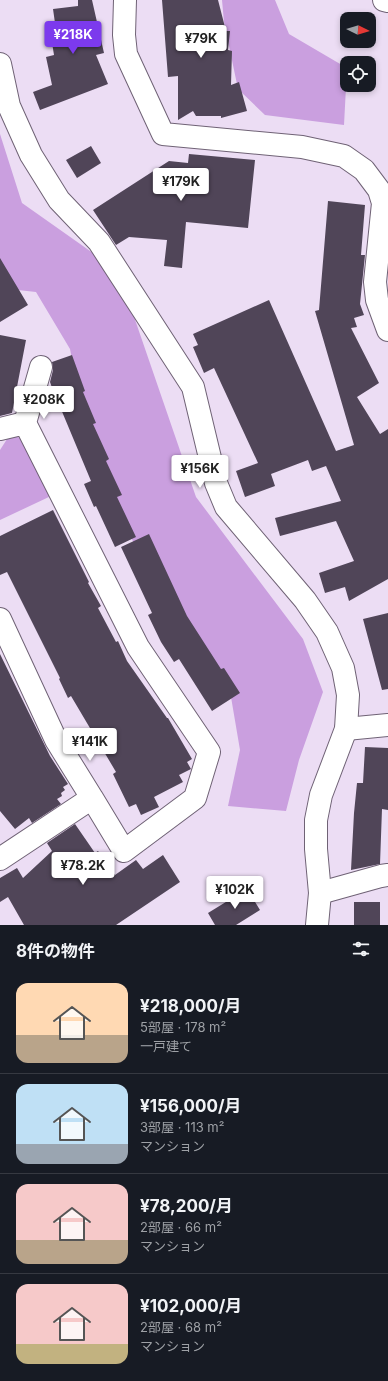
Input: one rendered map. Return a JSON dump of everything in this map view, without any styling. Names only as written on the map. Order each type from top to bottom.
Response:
[{"type":"street","points":[[125,0],[124,35],[126,54],[163,134],[302,147],[344,156],[364,170],[379,190],[383,203],[375,282],[377,300],[388,330]]},
{"type":"street","points":[[384,0],[388,1]]},
{"type":"street","points":[[0,64],[9,106],[31,155],[59,200],[99,242],[193,387],[216,483],[226,507],[305,600],[327,632],[342,668],[348,695],[346,729],[321,795],[316,820],[316,849],[320,893],[317,925]]},
{"type":"street","points":[[0,619],[56,740],[124,851],[195,798],[209,752],[138,647],[26,423],[41,367]]},
{"type":"street","points":[[0,429],[26,423]]},
{"type":"street","points":[[346,729],[388,725]]},
{"type":"street","points":[[0,859],[92,798]]},
{"type":"street","points":[[320,893],[388,875]]},
{"type":"shaded area","points":[[222,0],[275,0],[289,34],[340,64],[340,92],[346,92],[344,125],[265,115],[238,89],[224,22]]},
{"type":"shaded area","points":[[0,134],[22,203],[100,258],[131,308],[196,497],[303,639],[323,692],[299,760],[286,811],[228,806],[240,750],[231,697],[164,607],[89,448],[70,349],[36,292],[0,288]]},
{"type":"shaded area","points":[[9,436],[24,438],[51,496],[0,520],[0,450]]},
{"type":"building","points":[[78,0],[92,0],[104,53],[96,55],[108,84],[40,110],[33,92],[52,85],[46,57],[54,55],[49,24],[55,23],[53,9],[78,6]]},
{"type":"building","points":[[162,0],[218,0],[226,31],[230,31],[228,50],[232,51],[231,85],[239,82],[247,111],[221,118],[221,116],[196,116],[193,111],[178,120],[178,76],[168,77]]},
{"type":"building","points":[[91,146],[101,163],[77,178],[66,160]]},
{"type":"building","points":[[189,154],[255,160],[248,228],[186,222],[182,268],[164,266],[167,240],[129,237],[116,245],[93,210],[169,161],[188,163]]},
{"type":"building","points":[[328,201],[365,205],[361,255],[365,255],[360,304],[364,315],[354,318],[357,327],[351,328],[379,383],[357,397],[380,434],[388,429],[388,579],[349,601],[345,587],[325,593],[319,573],[354,561],[336,521],[280,536],[275,518],[341,501],[326,466],[312,471],[308,460],[271,474],[275,486],[245,497],[236,471],[258,463],[214,368],[204,373],[193,347],[198,345],[193,334],[269,300],[336,451],[354,445],[315,311],[319,310]]},
{"type":"building","points":[[0,258],[28,305],[0,322]]},
{"type":"building","points":[[0,335],[26,340],[12,413],[0,416]]},
{"type":"building","points":[[72,355],[85,391],[83,392],[96,423],[93,424],[109,459],[106,461],[122,495],[117,497],[136,537],[115,547],[84,484],[91,481],[50,382],[53,370],[52,362]]},
{"type":"building","points":[[53,510],[89,582],[88,583],[101,606],[98,608],[116,642],[118,641],[127,661],[168,718],[192,759],[187,762],[191,769],[179,775],[183,782],[154,797],[159,807],[141,815],[136,804],[129,807],[113,774],[116,772],[71,696],[68,698],[59,679],[60,678],[7,572],[0,575],[0,536]]},
{"type":"building","points":[[149,534],[187,616],[221,669],[224,668],[240,693],[212,711],[179,659],[174,662],[161,642],[148,615],[152,613],[121,547]]},
{"type":"building","points":[[388,613],[388,689],[382,690],[363,619]]},
{"type":"building","points":[[0,654],[50,756],[68,784],[63,787],[65,790],[61,793],[62,796],[57,799],[61,804],[32,823],[29,818],[15,829],[0,811]]},
{"type":"building","points":[[365,747],[388,748],[388,810],[382,809],[380,864],[351,870],[357,783],[363,783]]},
{"type":"building","points":[[75,824],[95,853],[98,851],[115,875],[136,860],[143,869],[163,855],[180,882],[116,925],[24,925],[8,897],[0,902],[0,878],[17,868],[23,878],[52,851],[47,843]]},
{"type":"building","points":[[247,889],[260,910],[236,925],[215,925],[208,913]]},
{"type":"building","points":[[354,902],[380,902],[380,925],[354,925]]}]
